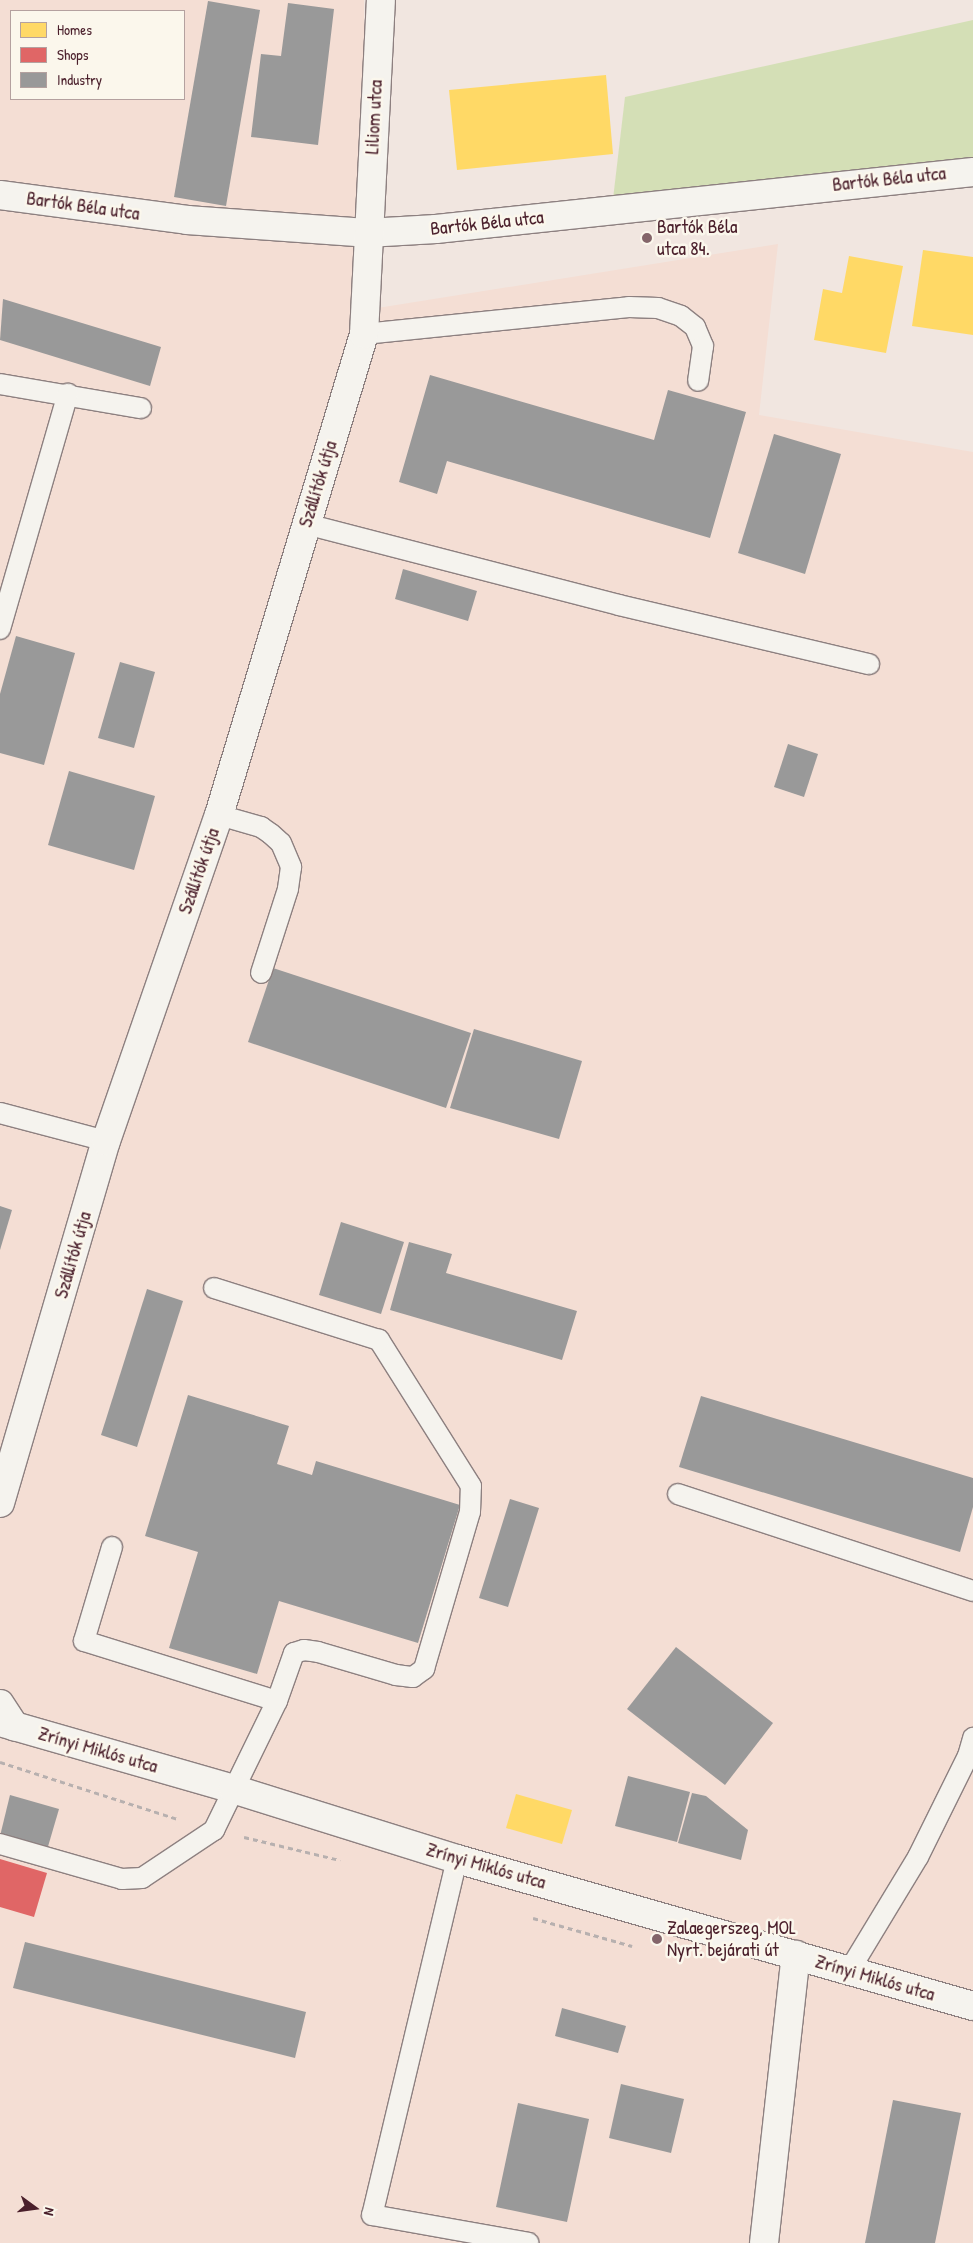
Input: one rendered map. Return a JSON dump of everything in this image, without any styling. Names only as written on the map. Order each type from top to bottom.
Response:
[{"type":"street","name":"Liliom utca","points":[[367,233],[381,0]]},
{"type":"street","name":"Bartók Béla utca","points":[[0,195],[187,220],[367,233],[436,229],[973,172]]},
{"type":"street","name":"Szállítók útja","points":[[0,1503],[106,1141],[219,815],[364,334],[367,233]]},
{"type":"street","points":[[0,1704],[8,1725]]},
{"type":"street","name":"Zrínyi Miklós utca","points":[[8,1725],[233,1789],[457,1859],[973,2006]]},
{"type":"street","points":[[764,2243],[796,1955]]},
{"type":"lane","points":[[364,334],[629,307],[658,308],[681,316],[696,327],[703,346],[698,381]]},
{"type":"lane","points":[[0,384],[68,394],[141,408]]},
{"type":"lane","points":[[0,629],[7,581],[68,394]]},
{"type":"lane","points":[[306,524],[610,602],[869,664]]},
{"type":"lane","points":[[219,815],[261,827],[272,834],[281,843],[291,867],[288,889],[261,973]]},
{"type":"lane","points":[[0,1112],[106,1141]]},
{"type":"lane","points":[[0,1844],[122,1879],[142,1878],[214,1830],[277,1701],[288,1663],[294,1654],[304,1650],[396,1676],[413,1677],[424,1669],[470,1512],[471,1486],[378,1340],[214,1288]]},
{"type":"lane","points":[[678,1494],[973,1591]]},
{"type":"lane","points":[[112,1547],[84,1641],[277,1701]]},
{"type":"lane","points":[[850,1971],[918,1857],[968,1756],[973,1738]]},
{"type":"lane","points":[[457,1859],[372,2215],[528,2243]]},
{"type":"shaded area","points":[[0,0],[364,0],[365,310],[778,244],[759,415],[973,452],[973,2243],[0,2243]]},
{"type":"green space","points":[[973,20],[973,184],[611,216],[625,97]]},
{"type":"building: Homes","points":[[606,75],[613,154],[457,170],[449,90]]},
{"type":"building: Homes","points":[[923,250],[973,257],[973,335],[912,326]]},
{"type":"building: Homes","points":[[849,256],[903,266],[886,353],[814,340],[823,289],[842,293]]},
{"type":"building: Homes","points":[[516,1794],[572,1810],[562,1844],[506,1828]]},
{"type":"building: Shops","points":[[0,1859],[47,1873],[34,1917],[0,1907]]},
{"type":"building: Industry","points":[[208,1],[260,10],[226,206],[174,197]]},
{"type":"building: Industry","points":[[288,3],[334,9],[318,145],[251,137],[261,54],[281,56]]},
{"type":"building: Industry","points":[[3,299],[161,347],[150,386],[0,340]]},
{"type":"building: Industry","points":[[430,375],[654,440],[668,390],[746,412],[710,538],[447,461],[437,494],[399,482]]},
{"type":"building: Industry","points":[[774,434],[841,454],[805,574],[738,553]]},
{"type":"building: Industry","points":[[403,569],[477,591],[468,621],[395,599]]},
{"type":"building: Industry","points":[[16,636],[75,653],[44,765],[0,753],[0,694]]},
{"type":"building: Industry","points":[[120,662],[155,672],[134,748],[98,738]]},
{"type":"building: Industry","points":[[788,744],[818,754],[804,797],[774,787]]},
{"type":"building: Industry","points":[[69,771],[155,796],[134,870],[48,845]]},
{"type":"building: Industry","points":[[273,968],[471,1033],[446,1108],[248,1042]]},
{"type":"building: Industry","points":[[474,1029],[582,1061],[559,1139],[450,1108]]},
{"type":"building: Industry","points":[[0,1206],[12,1210],[0,1250]]},
{"type":"building: Industry","points":[[341,1222],[404,1242],[381,1314],[319,1295]]},
{"type":"building: Industry","points":[[409,1242],[452,1254],[446,1273],[577,1311],[562,1360],[390,1310]]},
{"type":"building: Industry","points":[[147,1289],[183,1301],[137,1447],[101,1435]]},
{"type":"building: Industry","points":[[188,1395],[289,1426],[277,1464],[312,1475],[316,1461],[460,1505],[418,1643],[279,1601],[257,1674],[169,1648],[198,1552],[145,1536]]},
{"type":"building: Industry","points":[[701,1396],[973,1478],[973,1507],[960,1552],[679,1467]]},
{"type":"building: Industry","points":[[510,1499],[539,1508],[508,1607],[479,1598]]},
{"type":"building: Industry","points":[[676,1647],[773,1723],[725,1785],[627,1709]]},
{"type":"building: Industry","points":[[628,1776],[690,1792],[677,1842],[615,1826]]},
{"type":"building: Industry","points":[[692,1793],[706,1796],[748,1830],[741,1860],[678,1843]]},
{"type":"building: Industry","points":[[10,1795],[59,1809],[47,1850],[0,1836]]},
{"type":"building: Industry","points":[[25,1942],[306,2012],[295,2058],[13,1988]]},
{"type":"building: Industry","points":[[562,2008],[626,2026],[618,2053],[555,2036]]},
{"type":"building: Industry","points":[[621,2084],[684,2099],[671,2153],[609,2138]]},
{"type":"building: Industry","points":[[893,2100],[961,2113],[935,2243],[865,2243]]},
{"type":"building: Industry","points":[[518,2103],[589,2119],[567,2222],[496,2207]]},
{"type":"place","name":"Bartók Béla utca 84.","points":[[647,238]]},
{"type":"place","name":"Zalaegerszeg, MOL Nyrt. bejárati út","points":[[657,1939]]}]
